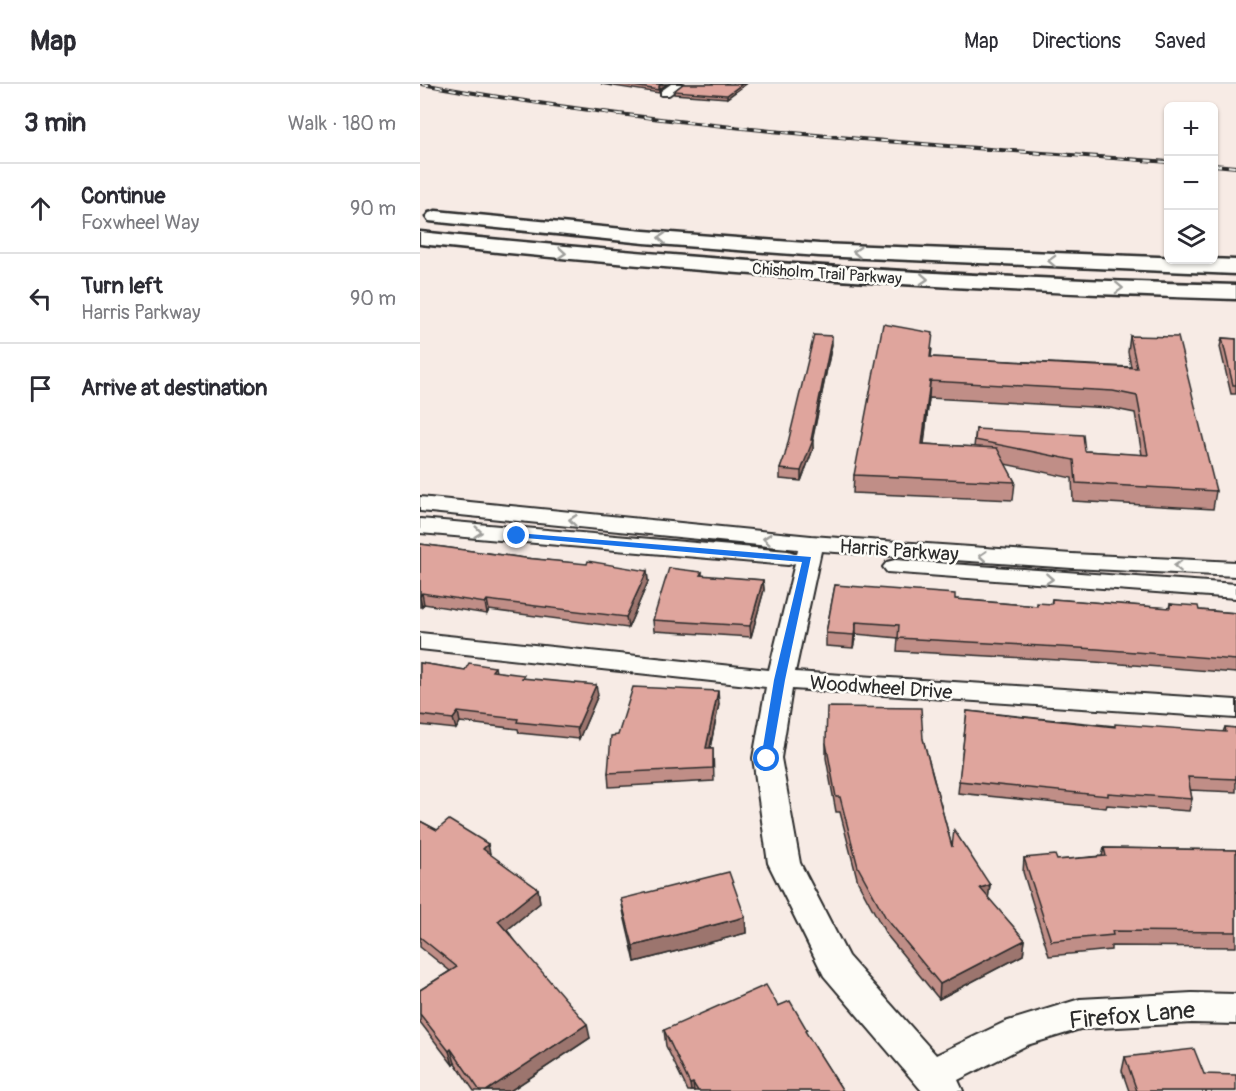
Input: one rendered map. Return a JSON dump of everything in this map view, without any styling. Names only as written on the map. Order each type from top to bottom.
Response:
[{"type":"highway","points":[[420,208],[560,230]]},
{"type":"highway","name":"Chisholm Trail Parkway","points":[[420,216],[560,230],[904,255],[1236,267]]},
{"type":"highway","name":"Chisholm Trail Parkway","points":[[420,238],[530,250],[875,276],[1236,292]]},
{"type":"highway","points":[[420,243],[530,250]]},
{"type":"street","points":[[665,93],[678,84]]},
{"type":"street","name":"Harris Parkway","points":[[420,504],[1009,576],[1236,591]]},
{"type":"street","name":"Harris Parkway","points":[[420,526],[809,551],[1236,569]]},
{"type":"street","points":[[809,551],[780,680],[767,759],[784,863],[836,966],[938,1083]]},
{"type":"street","name":"Woodwheel Drive","points":[[420,641],[780,680],[1236,710]]},
{"type":"street","name":"Firefox Lane","points":[[938,1083],[1018,1033],[1080,1014],[1192,1008],[1236,1009]]},
{"type":"building","points":[[621,84],[663,84],[659,86],[659,90]]},
{"type":"building","points":[[683,84],[742,84],[727,95],[674,91]]},
{"type":"building","points":[[883,324],[933,333],[930,357],[1137,368],[1130,336],[1178,337],[1216,491],[1076,483],[1074,460],[975,440],[976,429],[1083,435],[1085,451],[1148,455],[1137,396],[1113,391],[930,381],[922,444],[997,448],[1015,482],[854,475]]},
{"type":"building","points":[[814,335],[832,336],[811,440],[813,440],[801,471],[780,469],[785,455]]},
{"type":"building","points":[[1222,338],[1236,339],[1236,385],[1233,385]]},
{"type":"building","points":[[420,544],[525,558],[587,564],[588,561],[647,571],[626,617],[487,600],[485,603],[422,593],[420,596]]},
{"type":"building","points":[[669,568],[702,572],[700,575],[763,580],[750,626],[653,620]]},
{"type":"building","points":[[835,585],[955,594],[955,599],[1037,606],[1037,603],[1052,604],[1052,599],[1170,608],[1170,604],[1198,606],[1199,610],[1236,613],[1236,660],[1097,649],[898,638],[899,625],[856,622],[854,635],[826,633]]},
{"type":"building","points":[[420,663],[465,670],[469,663],[495,667],[492,671],[524,675],[522,678],[596,685],[577,728],[517,722],[518,719],[458,712],[453,719],[420,715]]},
{"type":"building","points":[[633,687],[718,691],[706,748],[713,748],[713,768],[608,773],[611,736],[618,735]]},
{"type":"building","points":[[827,707],[921,708],[923,739],[952,847],[954,830],[990,885],[980,888],[1025,940],[940,984],[886,918],[858,867],[840,797],[836,797],[826,743]]},
{"type":"building","points":[[967,711],[1115,727],[1115,724],[1226,732],[1225,727],[1236,728],[1236,779],[1188,777],[1192,799],[1108,793],[1108,796],[959,781]]},
{"type":"building","points":[[449,820],[488,844],[483,849],[538,889],[498,921],[587,1024],[486,1091],[480,1091],[451,1049],[449,1051],[420,1014],[420,990],[457,967],[420,937],[420,821],[437,830]]},
{"type":"building","points":[[1104,848],[1236,850],[1236,932],[1112,931],[1113,935],[1051,941],[1024,858],[1055,855],[1057,860],[1106,856]]},
{"type":"building","points":[[729,872],[745,917],[633,946],[621,899]]},
{"type":"building","points":[[766,985],[778,1006],[790,1001],[807,1030],[805,1031],[843,1091],[698,1091],[693,1083],[690,1084],[664,1030]]},
{"type":"building","points":[[1194,1049],[1204,1074],[1236,1075],[1236,1091],[1137,1091],[1125,1057]]},
{"type":"railway","points":[[422,84],[515,100],[701,124],[887,141],[1164,162]]},
{"type":"railway","points":[[1218,165],[1236,167]]},
{"type":"route","points":[[517,536],[807,559],[780,680],[767,759]]}]
